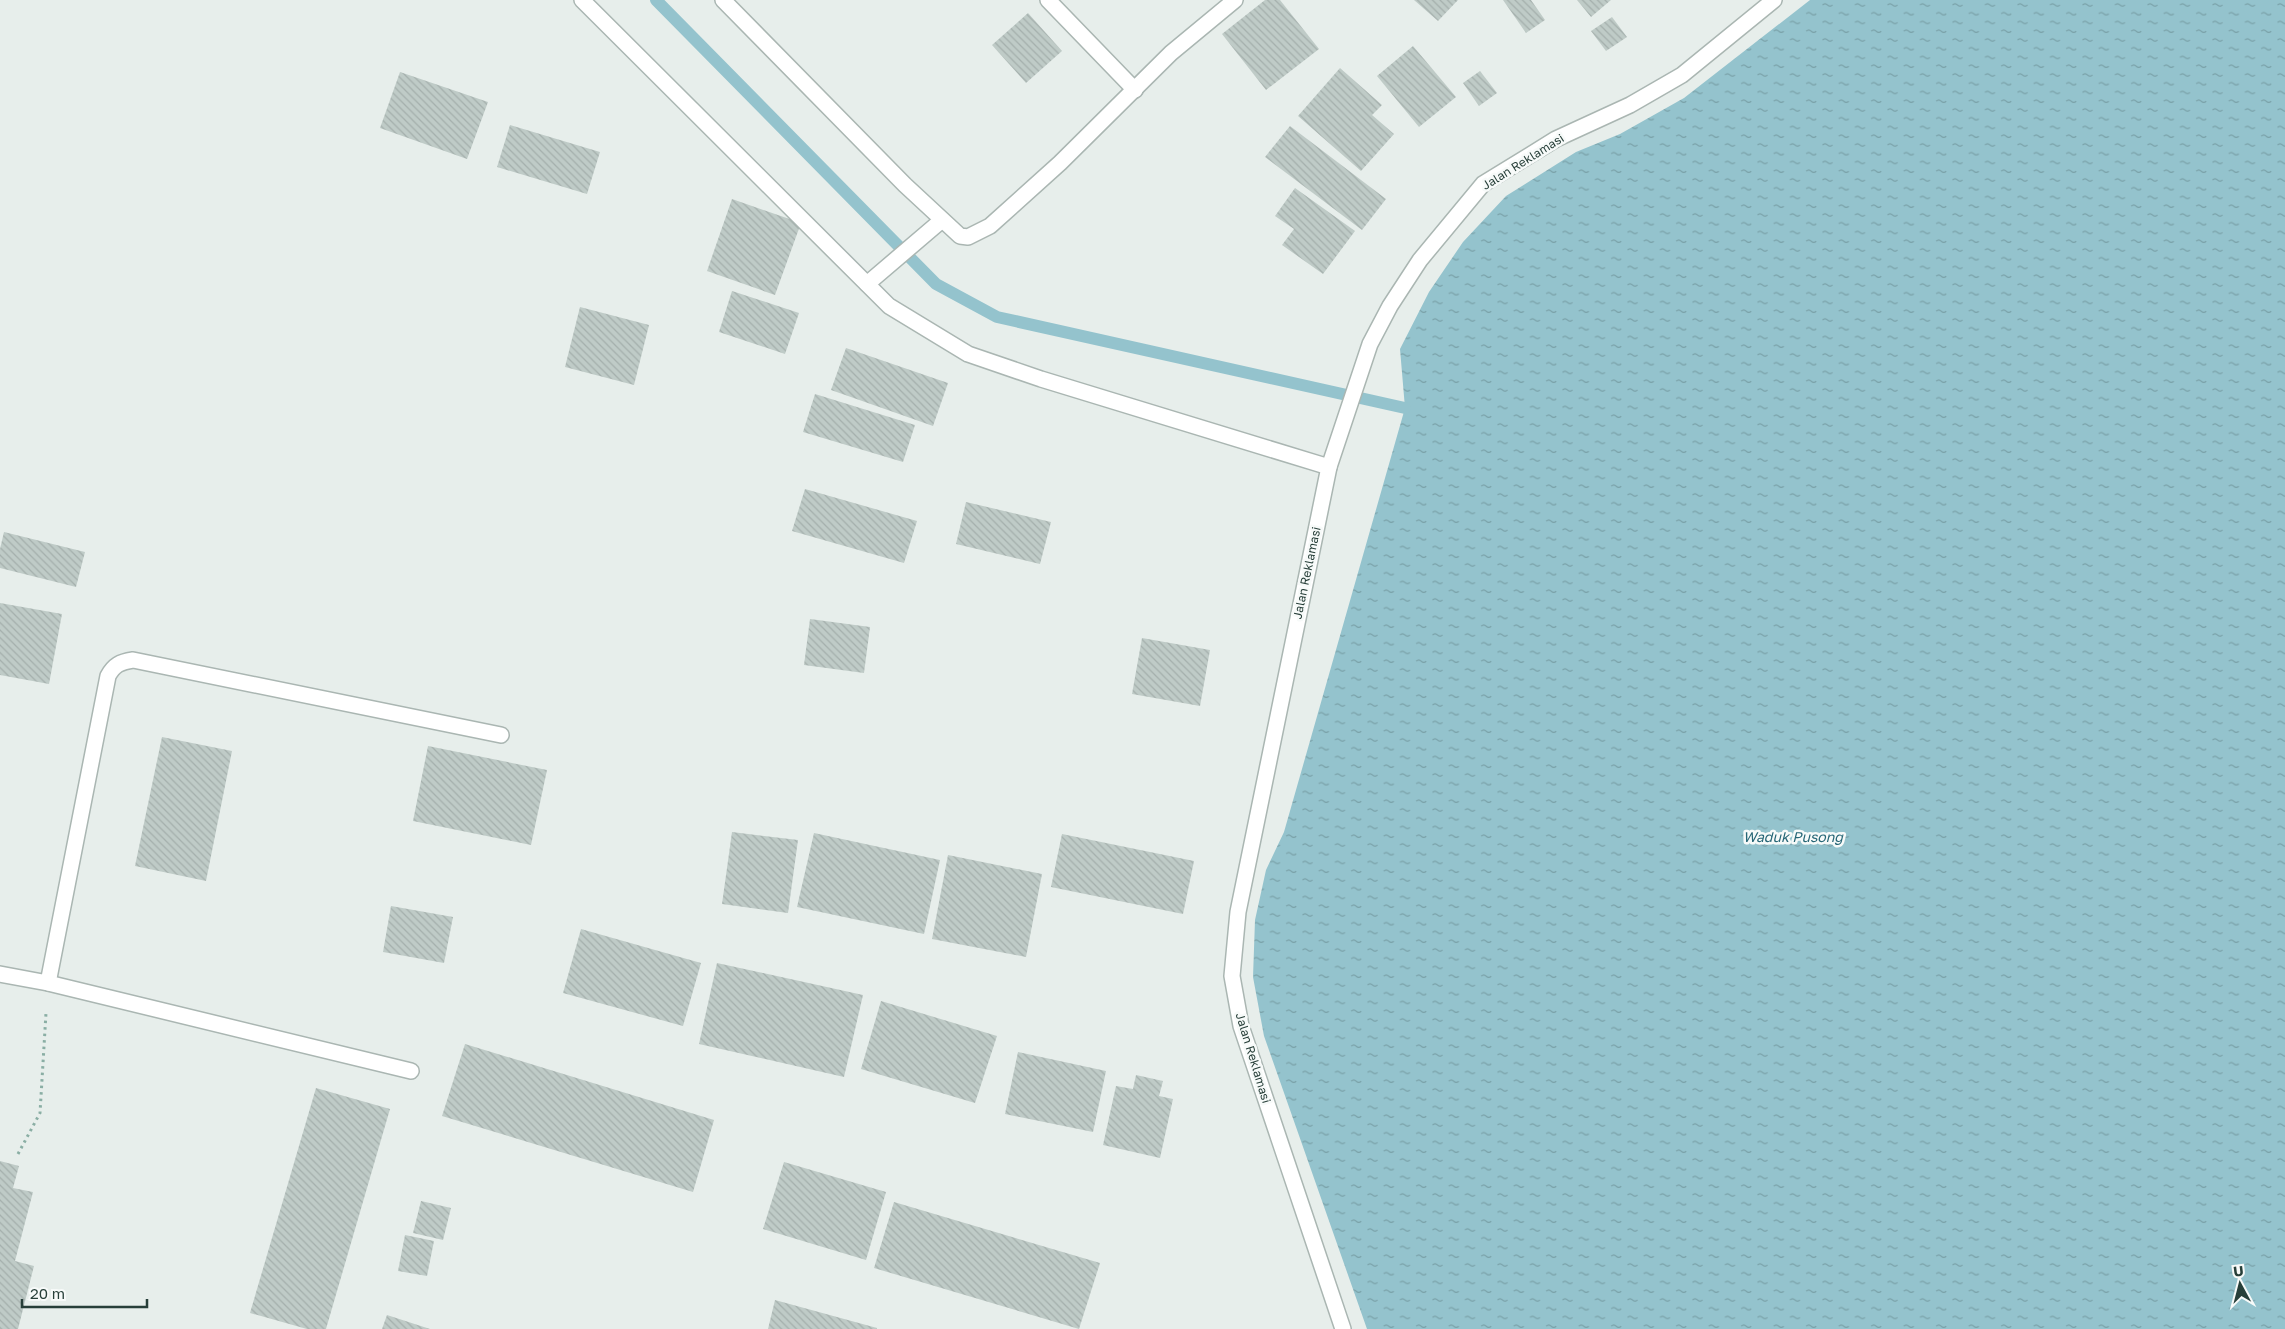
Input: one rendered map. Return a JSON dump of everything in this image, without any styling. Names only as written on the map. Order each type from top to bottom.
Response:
[{"type":"street","points":[[582,0],[872,280],[889,306],[968,354],[1041,379],[1329,468]]},
{"type":"street","points":[[723,0],[904,185],[937,224],[960,236],[968,237],[990,226],[1060,164],[1170,53],[1234,0]]},
{"type":"street","points":[[1048,0],[1135,90]]},
{"type":"street","name":"Jalan Reklamasi","points":[[1342,1329],[1241,1026],[1232,976],[1238,912],[1329,468],[1336,446],[1370,344],[1390,306],[1420,260],[1483,184],[1556,140],[1630,105],[1682,75],[1774,0]]},
{"type":"street","points":[[872,280],[937,224]]},
{"type":"street","points":[[48,983],[108,676],[113,668],[121,662],[133,660],[501,735]]},
{"type":"street","points":[[0,974],[48,983],[411,1071]]},
{"type":"path","points":[[18,1154],[40,1113],[48,983]]},
{"type":"water","name":"Waduk Pusong","points":[[1810,0],[2285,0],[2285,1329],[1367,1329],[1264,1036],[1253,977],[1255,920],[1266,870],[1284,832],[1405,408],[1400,349],[1429,292],[1463,242],[1506,196],[1576,152],[1620,134],[1684,98]]},
{"type":"building","points":[[1265,0],[1280,0],[1319,49],[1266,90],[1222,34]]},
{"type":"building","points":[[1414,0],[1458,0],[1438,21]]},
{"type":"building","points":[[1503,0],[1531,0],[1545,20],[1526,33]]},
{"type":"building","points":[[1577,0],[1611,0],[1591,17]]},
{"type":"building","points":[[1028,13],[1062,51],[1026,83],[992,45]]},
{"type":"building","points":[[1612,17],[1627,37],[1606,51],[1591,31]]},
{"type":"building","points":[[1413,46],[1456,97],[1419,127],[1377,76]]},
{"type":"building","points":[[1340,68],[1382,105],[1372,115],[1394,134],[1361,171],[1298,116]]},
{"type":"building","points":[[1480,71],[1497,93],[1479,106],[1463,83]]},
{"type":"building","points":[[400,72],[488,102],[467,159],[380,128]]},
{"type":"building","points":[[510,125],[600,152],[587,194],[497,167]]},
{"type":"building","points":[[1290,126],[1386,199],[1362,230],[1265,157]]},
{"type":"building","points":[[1295,188],[1355,231],[1323,274],[1282,245],[1294,229],[1275,216]]},
{"type":"building","points":[[732,199],[801,223],[775,295],[707,271]]},
{"type":"building","points":[[732,291],[799,313],[785,354],[719,332]]},
{"type":"building","points":[[580,307],[649,325],[634,385],[565,367]]},
{"type":"building","points":[[846,348],[948,383],[933,426],[831,390]]},
{"type":"building","points":[[815,394],[915,425],[903,462],[803,432]]},
{"type":"building","points":[[805,489],[917,521],[904,563],[792,531]]},
{"type":"building","points":[[966,502],[1051,522],[1040,564],[956,544]]},
{"type":"building","points":[[4,532],[85,552],[76,587],[0,568],[0,549]]},
{"type":"building","points":[[0,603],[62,614],[49,684],[0,675]]},
{"type":"building","points":[[810,619],[870,627],[864,673],[804,665]]},
{"type":"building","points":[[1142,638],[1210,650],[1200,706],[1132,694]]},
{"type":"building","points":[[162,737],[232,751],[206,881],[135,866]]},
{"type":"building","points":[[428,746],[547,770],[531,845],[413,821]]},
{"type":"building","points":[[732,832],[798,840],[788,913],[722,904]]},
{"type":"building","points":[[814,833],[940,860],[924,934],[797,907]]},
{"type":"building","points":[[1062,834],[1194,861],[1183,914],[1051,887]]},
{"type":"building","points":[[948,855],[1042,874],[1026,957],[932,939]]},
{"type":"building","points":[[391,906],[453,917],[444,963],[383,952]]},
{"type":"building","points":[[581,929],[701,963],[683,1026],[563,993]]},
{"type":"building","points":[[717,963],[863,995],[844,1077],[699,1044]]},
{"type":"building","points":[[881,1001],[997,1036],[975,1103],[861,1069]]},
{"type":"building","points":[[465,1044],[714,1120],[693,1192],[442,1116]]},
{"type":"building","points":[[1018,1052],[1106,1071],[1093,1132],[1005,1114]]},
{"type":"building","points":[[1136,1075],[1163,1081],[1159,1096],[1173,1099],[1160,1158],[1103,1145],[1116,1086],[1133,1089]]},
{"type":"building","points":[[316,1088],[390,1109],[326,1329],[307,1329],[250,1313]]},
{"type":"building","points":[[0,1161],[19,1166],[13,1188],[33,1192],[15,1261],[34,1266],[18,1329],[0,1329]]},
{"type":"building","points":[[784,1162],[886,1192],[866,1260],[763,1229]]},
{"type":"building","points":[[421,1201],[451,1208],[443,1240],[413,1233]]},
{"type":"building","points":[[894,1202],[1100,1263],[1079,1329],[874,1268]]},
{"type":"building","points":[[405,1235],[434,1241],[427,1276],[398,1271]]},
{"type":"building","points":[[775,1300],[877,1328],[877,1329],[768,1329]]},
{"type":"building","points":[[387,1315],[430,1329],[382,1329]]},
{"type":"waterway","points":[[656,0],[936,284],[997,317],[1405,408]]}]
